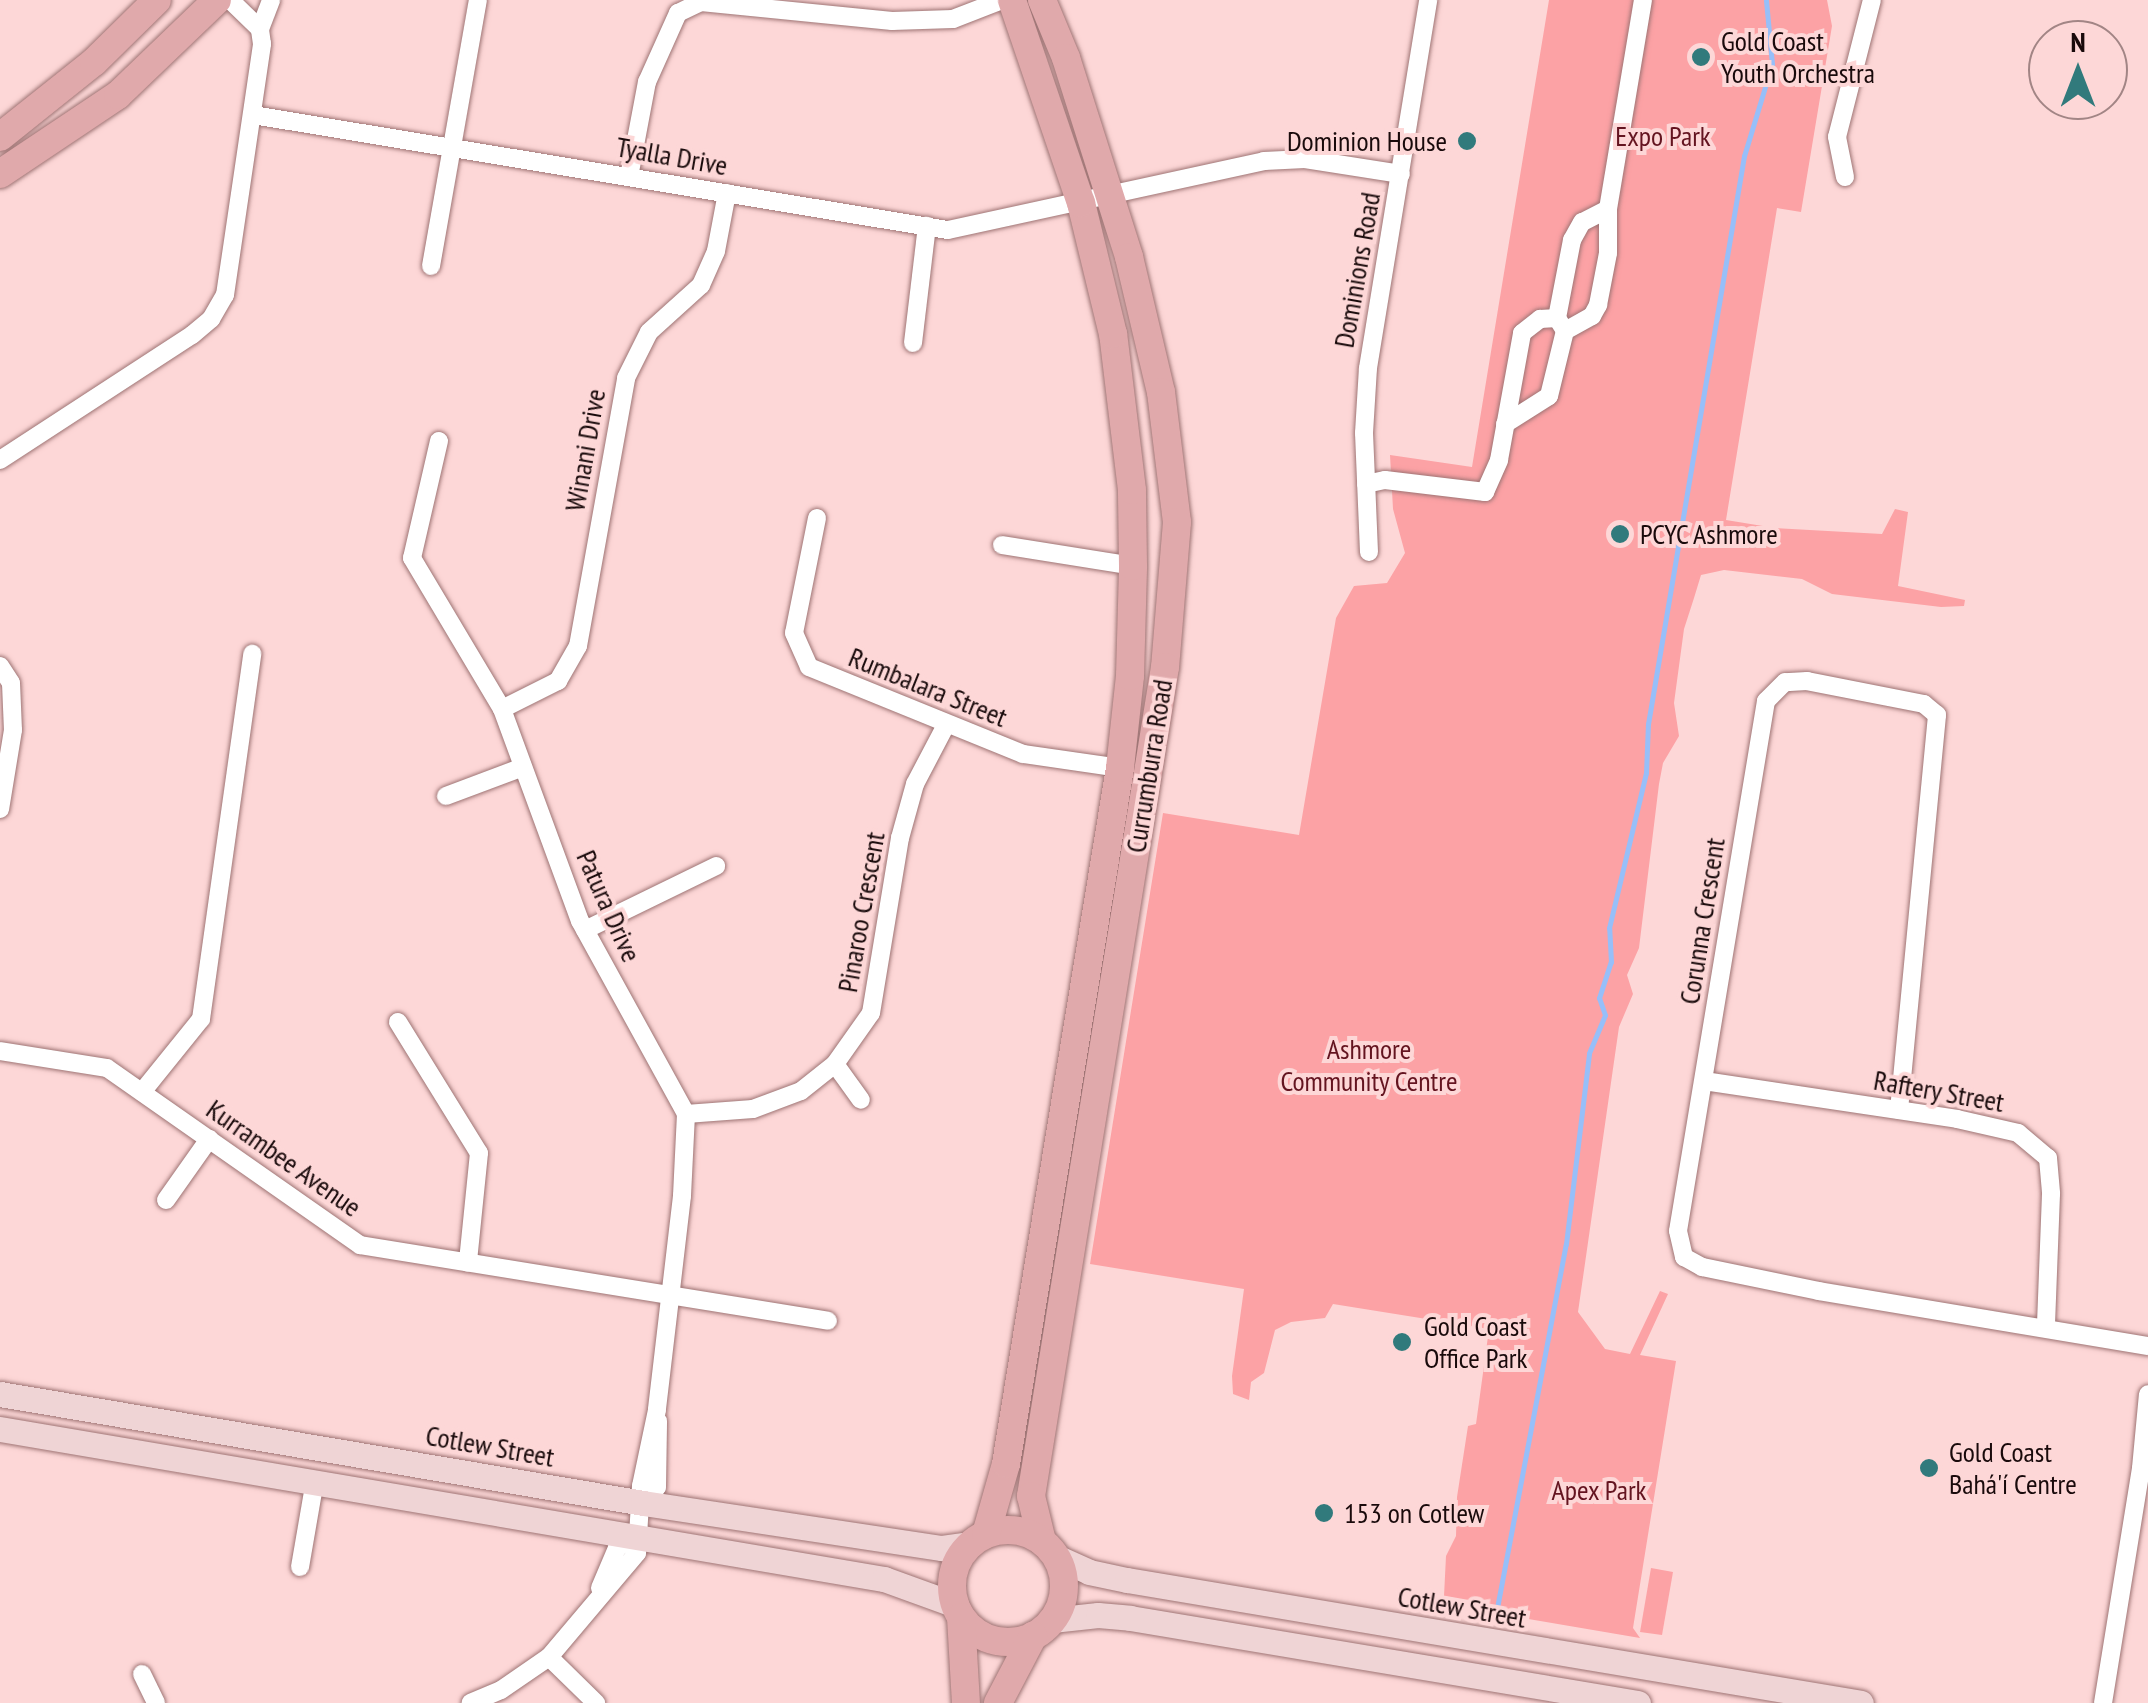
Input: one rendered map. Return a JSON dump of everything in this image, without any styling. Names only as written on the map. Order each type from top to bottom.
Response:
[{"type":"main road","points":[[0,137],[94,62],[156,0]]},
{"type":"main road","points":[[0,174],[118,95],[217,0]]},
{"type":"main road","name":"Currumburra Road","points":[[978,1539],[999,1501],[1006,1464],[1120,768],[1130,676],[1134,566],[1124,409],[1113,334],[1081,203],[1012,0]]},
{"type":"main road","name":"Currumburra Road","points":[[1042,0],[1112,197],[1161,392],[1176,492],[1175,581],[1166,667],[1035,1472],[1032,1514],[1049,1549]]},
{"type":"main road","points":[[1120,768],[1134,759],[1166,667]]},
{"type":"main road","name":"Cotlew Street","points":[[0,1394],[643,1503],[942,1548],[978,1539]]},
{"type":"main road","points":[[0,1429],[884,1579],[916,1587],[958,1611],[975,1631],[994,1640],[1013,1641],[1042,1628],[1098,1614],[1638,1703]]},
{"type":"main road","points":[[966,1703],[952,1584],[957,1562],[978,1539],[1015,1530],[1049,1549],[1064,1590],[998,1703]]},
{"type":"main road","name":"Cotlew Street","points":[[1049,1549],[1089,1572],[1127,1580],[1861,1703]]},
{"type":"street","points":[[230,0],[260,29]]},
{"type":"street","points":[[0,460],[211,319],[225,295],[253,115],[260,29],[271,0]]},
{"type":"street","points":[[431,266],[478,0]]},
{"type":"street","points":[[629,177],[647,82],[678,13],[701,2],[892,21],[953,19],[1002,0]]},
{"type":"street","name":"Dominions Road","points":[[1370,552],[1366,484],[1368,368],[1428,0]]},
{"type":"street","points":[[1366,484],[1385,480],[1485,492],[1494,481],[1522,332],[1540,319],[1561,324],[1592,316],[1598,305],[1608,253],[1608,208],[1644,0]]},
{"type":"street","points":[[1845,177],[1837,138],[1872,0]]},
{"type":"street","name":"Tyalla Drive","points":[[253,115],[948,230],[1264,161],[1316,160],[1401,174]]},
{"type":"street","name":"Winani Drive","points":[[502,710],[558,681],[578,646],[626,378],[649,332],[701,286],[716,251],[727,193]]},
{"type":"street","points":[[1505,424],[1549,396],[1572,240],[1582,222],[1608,208]]},
{"type":"street","points":[[913,343],[926,226]]},
{"type":"street","name":"Patura Drive","points":[[439,441],[412,558],[502,710],[585,930],[686,1114]]},
{"type":"street","name":"Rumbalara Street","points":[[817,518],[794,633],[809,668],[1023,754],[1120,768]]},
{"type":"street","points":[[1002,545],[1134,566]]},
{"type":"street","points":[[142,1092],[202,1018],[252,654]]},
{"type":"street","points":[[0,666],[11,682],[13,730],[0,809]]},
{"type":"street","name":"Corunna Crescent","points":[[1899,1110],[1938,720],[1933,709],[1924,704],[1807,681],[1785,682],[1766,700],[1678,1231],[1681,1251],[1688,1262],[1818,1290],[2148,1346]]},
{"type":"street","name":"Pinaroo Crescent","points":[[686,1114],[753,1108],[802,1092],[835,1064],[871,1013],[900,838],[915,784],[946,725]]},
{"type":"street","points":[[446,796],[524,767]]},
{"type":"street","points":[[585,930],[716,866]]},
{"type":"street","points":[[398,1022],[479,1153],[468,1262]]},
{"type":"street","name":"Kurrambee Avenue","points":[[0,1051],[107,1068],[360,1245],[828,1322]]},
{"type":"street","points":[[835,1064],[862,1100]]},
{"type":"street","name":"Raftery Street","points":[[1704,1080],[2018,1133],[2048,1158],[2051,1194],[2046,1327]]},
{"type":"street","points":[[471,1703],[500,1690],[548,1657],[589,1610],[617,1548],[635,1536],[643,1503],[657,1487],[657,1410],[686,1114]]},
{"type":"street","points":[[166,1200],[209,1140]]},
{"type":"street","points":[[2103,1703],[2141,1468],[2148,1394]]},
{"type":"street","points":[[0,1421],[45,1436]]},
{"type":"street","points":[[2141,1468],[2148,1447]]},
{"type":"street","points":[[300,1567],[315,1480]]},
{"type":"street","points":[[548,1657],[596,1703]]},
{"type":"street","points":[[142,1674],[156,1703]]},
{"type":"green space","name":"Ashmore Community Centre","points":[[1549,0],[1827,0],[1832,26],[1801,212],[1777,208],[1726,520],[1775,528],[1882,534],[1895,509],[1908,512],[1898,586],[1965,600],[1964,606],[1941,607],[1832,594],[1802,579],[1724,570],[1701,575],[1684,629],[1674,703],[1679,736],[1663,763],[1659,784],[1639,948],[1627,975],[1633,994],[1619,1027],[1578,1312],[1605,1349],[1630,1354],[1660,1291],[1668,1294],[1640,1355],[1676,1361],[1633,1628],[1640,1638],[1475,1610],[1476,1603],[1444,1596],[1446,1556],[1456,1536],[1457,1497],[1468,1426],[1476,1424],[1489,1329],[1333,1304],[1325,1318],[1291,1322],[1275,1330],[1264,1373],[1251,1382],[1249,1400],[1233,1394],[1232,1376],[1244,1289],[1090,1264],[1163,813],[1299,835],[1336,618],[1354,586],[1387,583],[1405,553],[1393,509],[1390,455],[1472,467]]},
{"type":"green space","points":[[1651,1568],[1673,1572],[1662,1635],[1640,1632]]},
{"type":"waterway","points":[[1497,1608],[1566,1244],[1589,1053],[1605,1015],[1599,998],[1611,962],[1609,928],[1646,773],[1648,724],[1744,156],[1772,64],[1766,0]]},
{"type":"place","name":"Gold Coast Youth Orchestra","points":[[1701,57]]},
{"type":"place","name":"Dominion House","points":[[1467,141]]},
{"type":"place","name":"PCYC Ashmore","points":[[1620,534]]},
{"type":"place","name":"Gold Coast Office Park","points":[[1402,1342]]},
{"type":"place","name":"Gold Coast Bahá'í Centre","points":[[1929,1468]]},
{"type":"place","name":"153 on Cotlew","points":[[1324,1513]]},
{"type":"park label","name":"Expo Park","points":[[1663,136]]},
{"type":"park label","name":"Apex Park","points":[[1599,1490]]}]
